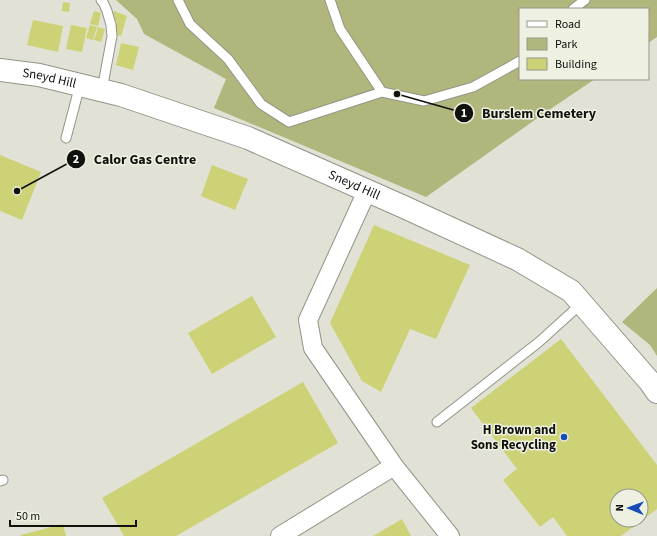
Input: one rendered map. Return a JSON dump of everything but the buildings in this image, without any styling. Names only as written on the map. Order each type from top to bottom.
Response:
[{"type":"street","name":"Sneyd Hill","points":[[0,70],[39,75],[121,95],[248,138],[517,259],[571,291],[657,392]]},
{"type":"street","points":[[367,191],[308,320],[313,348],[394,466],[450,536]]},
{"type":"street","points":[[280,536],[394,466]]},
{"type":"lane","points":[[101,0],[107,11],[112,36],[102,90]]},
{"type":"lane","points":[[178,0],[190,24],[228,59],[261,104],[289,122],[382,92],[424,101],[473,87],[519,63]]},
{"type":"lane","points":[[330,0],[340,29],[382,92]]},
{"type":"lane","points":[[575,8],[585,0]]},
{"type":"lane","points":[[66,138],[80,85]]},
{"type":"lane","points":[[436,422],[539,342],[582,303]]},
{"type":"green space","points":[[116,0],[657,0],[657,37],[649,42],[649,8],[519,8],[519,80],[594,80],[426,197],[214,108],[226,79],[144,34],[137,19]]},
{"type":"green space","points":[[657,288],[657,356],[650,345],[622,322]]},
{"type":"place","name":"Burslem Cemetery","points":[[397,94]]},
{"type":"place","name":"Calor Gas Centre","points":[[17,191]]},
{"type":"place","name":"H Brown and Sons Recycling","points":[[564,437]]}]
